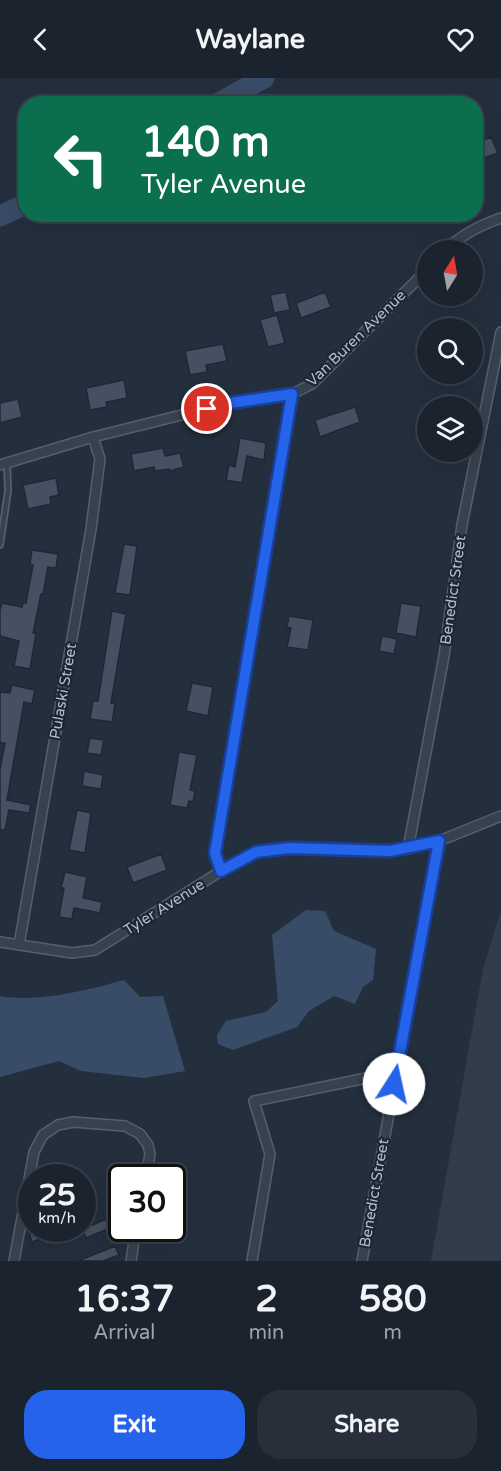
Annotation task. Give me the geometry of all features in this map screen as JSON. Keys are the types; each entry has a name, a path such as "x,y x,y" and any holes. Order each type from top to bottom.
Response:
{"street":[{"path":"459,240 483,224 501,218"},
{"name":"Van Buren Avenue","path":"3,464 93,437 230,403 292,394 312,384 417,280"},
{"name":"Benedict Street","path":"408,849 444,656 462,525 501,332"},
{"path":"221,871 215,853 292,394"},
{"name":"Pulaski Street","path":"19,945 91,529 100,459 93,437"},
{"name":"Tyler Avenue","path":"0,942 72,953 95,950 221,871 256,852 290,848 390,851 408,849 439,841 501,816"},
{"name":"Benedict Street","path":"362,1261 439,841"},
{"path":"252,1261 270,1154 254,1101 396,1072"},
{"path":"14,1261 34,1152 43,1135 58,1125 73,1122 125,1126 140,1134 148,1145 150,1154 148,1164"},
{"path":"130,1261 133,1242"}],"lane":[{"path":"0,545 8,491 3,464"}],"shaded area":[{"path":"501,910 501,1261 431,1261 483,969"}],"water":[{"path":"306,910 325,911 334,931 376,949 373,980 363,987 355,1004 334,996 309,1011 297,1027 233,1050 218,1044 217,1035 226,1021 266,1012 278,1001 272,935"},
{"path":"124,980 140,997 163,996 185,1071 144,1078 81,1071 59,1061 0,1077 0,996 46,997"}],"building":[{"path":"491,137 498,153 483,158 483,140"},
{"path":"286,292 290,310 274,313 270,295"},
{"path":"325,292 331,307 301,318 296,303"},
{"path":"277,315 285,343 268,347 260,320"},
{"path":"223,344 227,361 206,365 207,372 190,375 185,351"},
{"path":"124,380 127,398 106,402 107,407 90,410 86,388"},
{"path":"18,399 22,417 0,423 0,403"},
{"path":"355,407 360,422 320,437 315,420"},
{"path":"240,438 266,443 264,460 247,456 242,483 226,480 229,465 235,467"},
{"path":"163,448 165,456 180,453 184,467 169,471 169,469 155,471 154,467 134,471 131,454"},
{"path":"56,478 59,495 50,497 51,504 28,509 23,485"},
{"path":"124,544 137,546 130,595 115,593"},
{"path":"32,550 58,554 56,568 48,567 43,594 41,594 33,633 36,633 30,669 14,666 19,641 0,636 0,610 2,603 22,607 23,603 26,603 33,565 30,564"},
{"path":"401,603 421,606 416,637 396,633"},
{"path":"112,611 126,614 111,703 115,704 112,722 90,719 93,701 98,701"},
{"path":"289,616 313,620 308,650 287,647 291,628 287,627"},
{"path":"382,636 397,639 394,654 379,651"},
{"path":"192,683 213,687 208,716 186,711"},
{"path":"12,685 35,690 32,704 24,702 7,800 31,805 29,813 9,810 5,830 0,830 0,769 5,743 0,743 0,692 10,693"},
{"path":"90,738 104,740 101,755 87,753"},
{"path":"179,752 197,755 190,790 195,791 193,802 189,801 187,808 170,805"},
{"path":"84,771 103,775 101,789 82,786"},
{"path":"77,810 91,813 85,853 69,850"},
{"path":"161,854 167,870 133,883 127,867"},
{"path":"65,872 87,877 83,898 102,902 100,913 74,908 72,919 59,917 64,888 61,888"},
{"path":"108,1219 108,1229 96,1234 96,1223"},
{"path":"115,1246 119,1255 103,1261 78,1261"}],"waterway":[{"path":"231,96 264,78"},
{"path":"0,216 18,208"}],"route":[{"path":"207,409 230,403 292,394 215,853 221,871 256,852 290,848 390,851 439,841 394,1084"}]}
